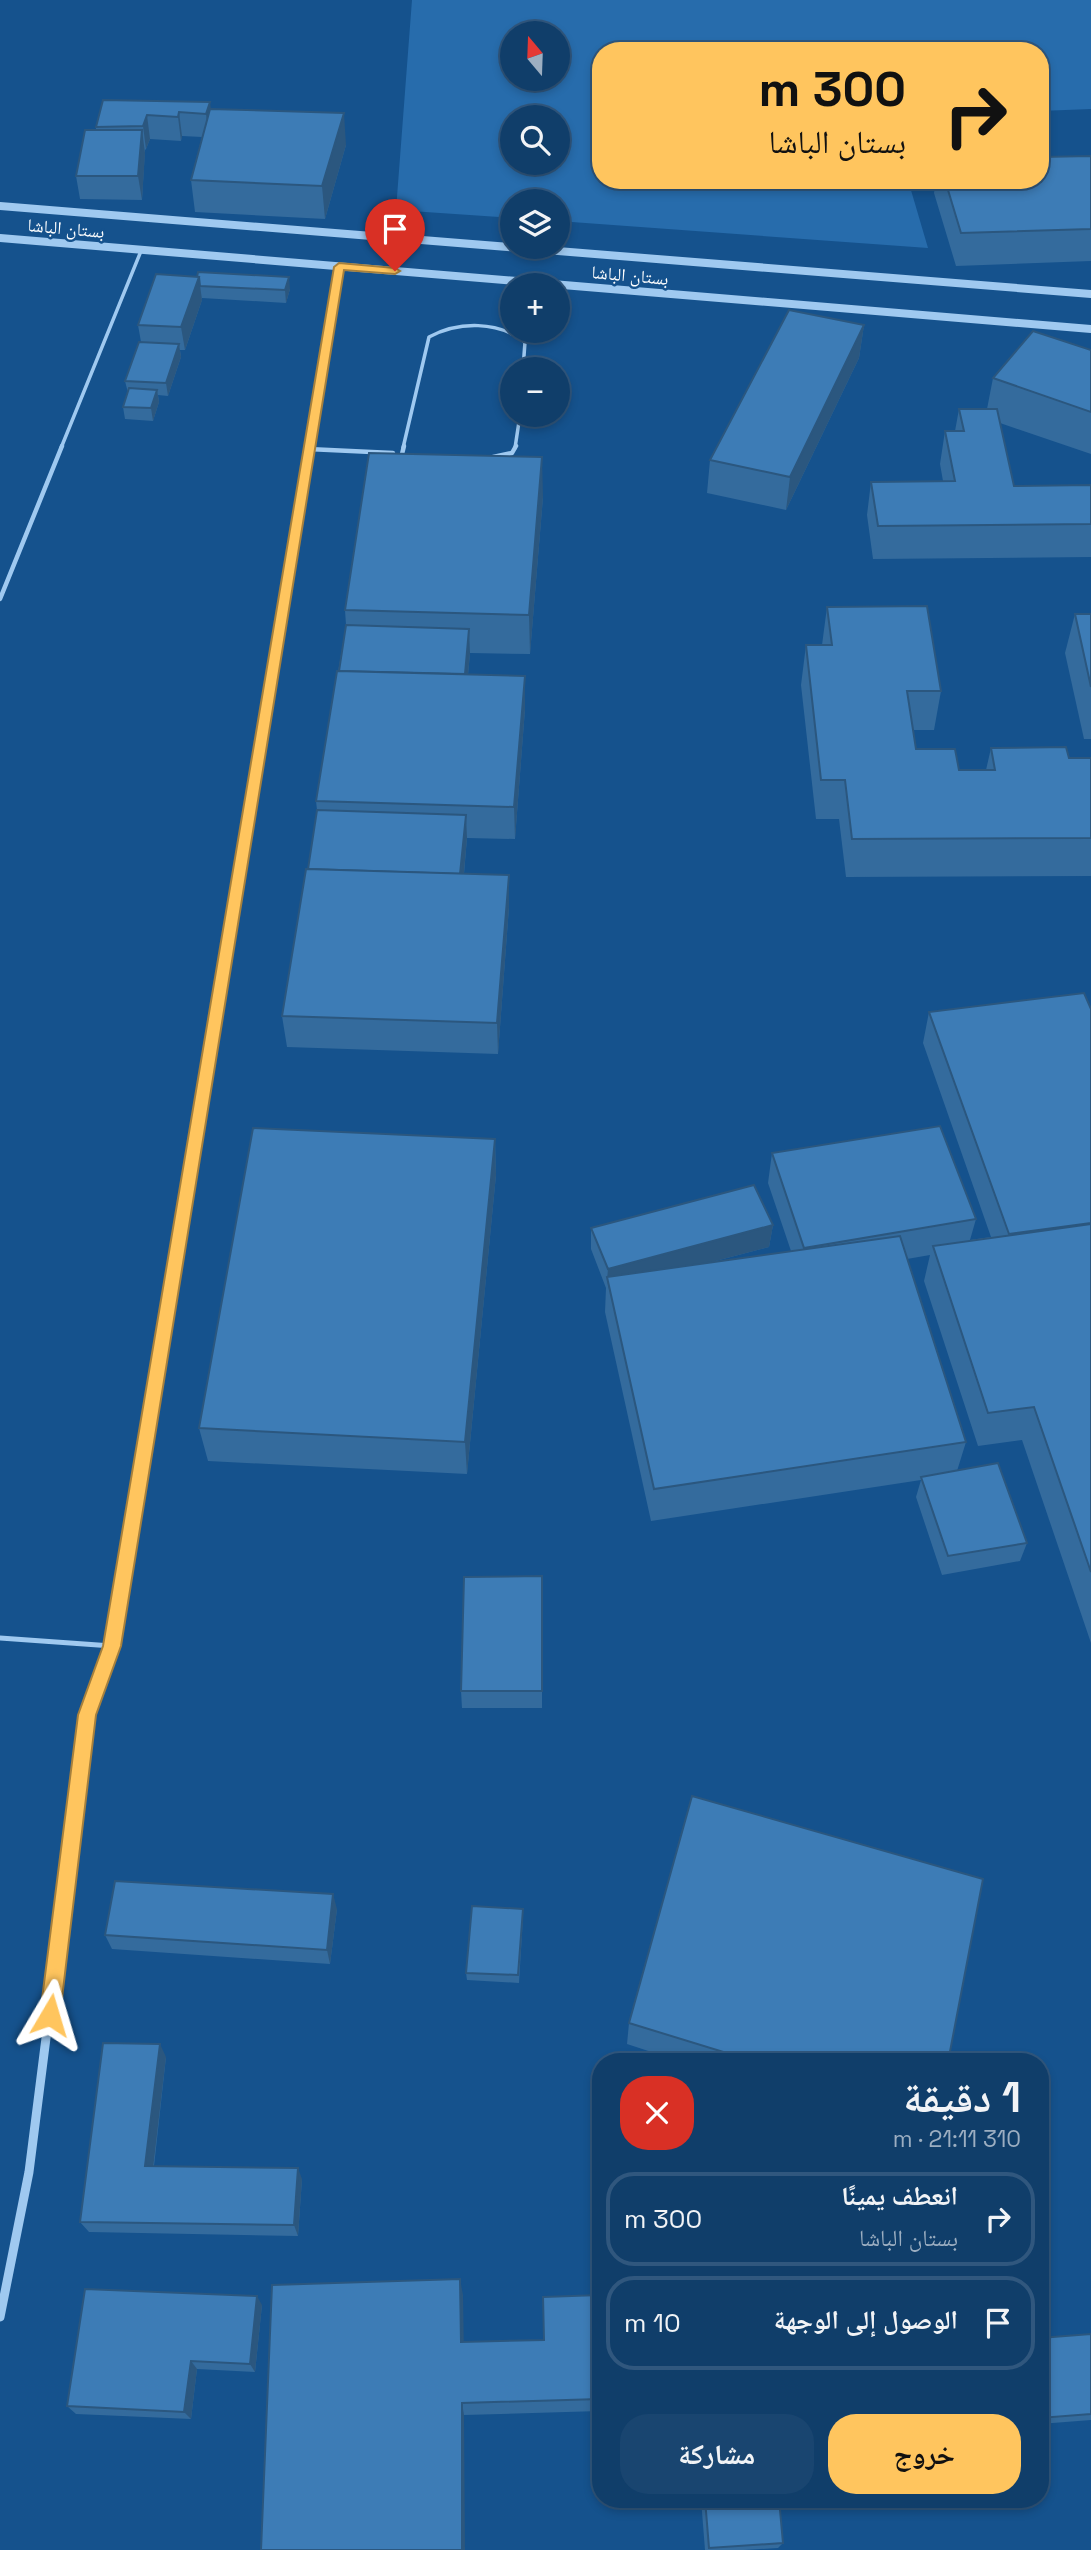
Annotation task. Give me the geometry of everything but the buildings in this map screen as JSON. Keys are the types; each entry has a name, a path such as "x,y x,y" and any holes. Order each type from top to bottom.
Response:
{"street":[{"name":"بستان الباشا","path":"0,206 1091,294"},
{"name":"بستان الباشا","path":"0,238 1091,328"},
{"path":"0,2317 29,2172 87,1715 112,1646"}],"lane":[{"path":"0,599 141,251"},
{"path":"0,1638 112,1646 339,267"},
{"path":"402,454 429,337 440,330 454,327 502,329 517,334 525,342 524,357"},
{"path":"488,458 512,453 518,441 519,427"},
{"path":"308,449 415,454"}],"shaded area":[{"path":"412,0 1091,0 1091,109 1049,111 1049,42 592,42 592,189 911,189 928,248 570,222 570,189 500,189 500,217 396,210"}],"route":[{"path":"50,2015 87,1715 112,1646 339,267 395,271"}]}
